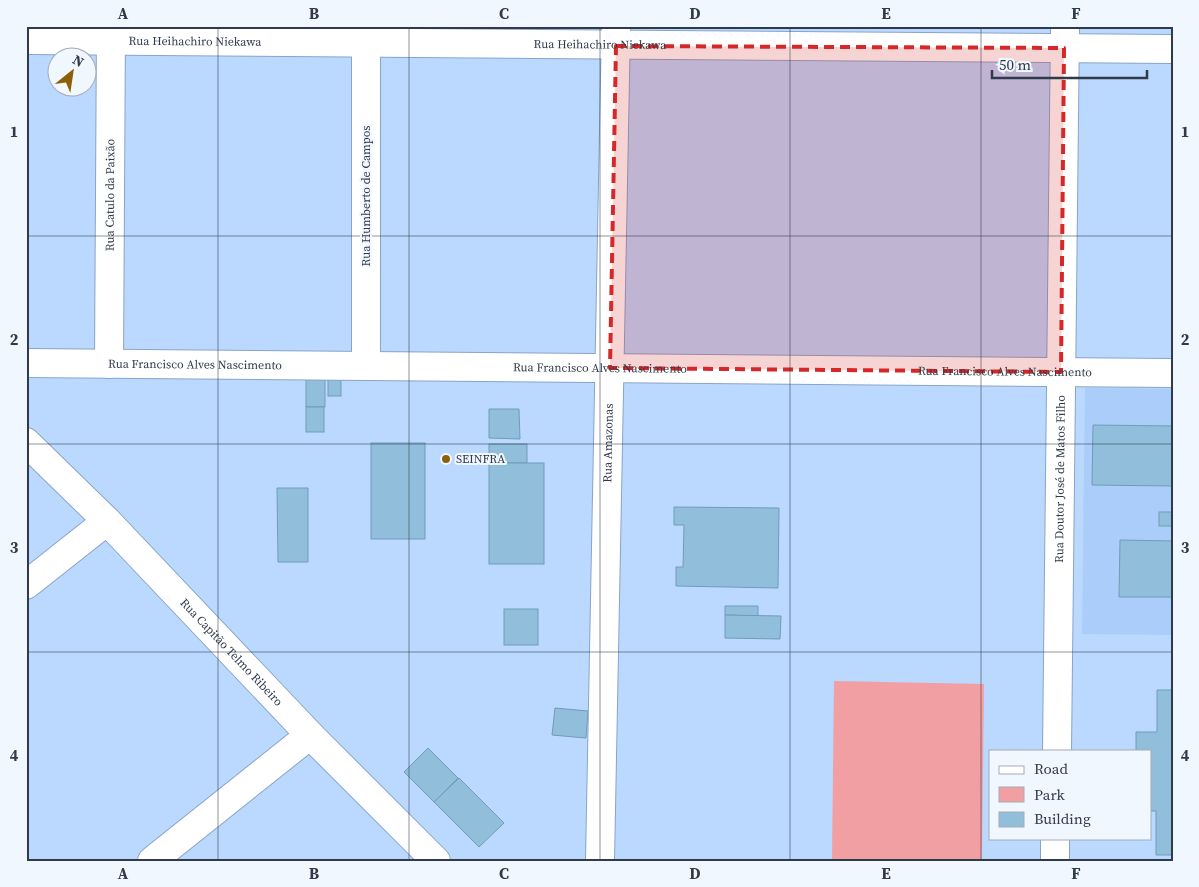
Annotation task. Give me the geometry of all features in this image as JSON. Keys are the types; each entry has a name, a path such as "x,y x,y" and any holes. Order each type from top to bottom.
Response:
{"street":[{"name":"Rua Heihachiro Niekawa","path":"26,40 111,34 1064,37 1173,49"},
{"name":"Rua Catulo da Paixão","path":"109,364 111,34"},
{"name":"Rua Humberto de Campos","path":"366,35 366,366"},
{"name":"Rua Amazonas","path":"600,861 616,36"},
{"name":"Rua Doutor José de Matos Filho","path":"1056,750 1064,37"},
{"name":"Rua Francisco Alves Nascimento","path":"26,363 1173,373"},
{"name":"Rua Capitão Telmo Ribeiro","path":"26,442 107,521 310,735 436,861"},
{"path":"26,585 107,521"},
{"path":"152,861 310,735"},
{"path":"1055,840 1055,861"}],"highlighted area":[{"path":"616,46 1064,48 1061,372 610,368"}],"shaded area":[{"path":"1085,388 1173,389 1173,635 1082,634"}],"green space":[{"path":"834,681 984,684 982,861 832,861"}],"building":[{"path":"325,376 325,407 306,407 306,377"},
{"path":"328,379 341,379 341,396 328,396"},
{"path":"306,407 324,407 324,432 306,432"},
{"path":"489,409 519,409 520,439 489,438"},
{"path":"1093,425 1173,426 1173,486 1092,485"},
{"path":"371,443 425,443 425,539 371,539"},
{"path":"489,444 527,444 527,463 489,463"},
{"path":"489,463 544,463 544,564 489,564"},
{"path":"277,488 308,488 308,562 278,562"},
{"path":"674,507 779,508 778,588 676,586 676,567 683,567 684,525 674,525"},
{"path":"1159,512 1173,512 1173,526 1159,526"},
{"path":"1120,540 1173,541 1173,597 1119,597"},
{"path":"725,606 758,606 758,616 725,615"},
{"path":"504,609 538,609 538,645 504,645"},
{"path":"725,615 781,616 780,639 725,638"},
{"path":"1157,690 1173,690 1173,855 1156,855 1156,811 1152,811 1152,750 1136,750 1136,732 1157,732"},
{"path":"555,708 588,711 586,738 552,735"},
{"path":"428,748 458,778 434,802 404,772"},
{"path":"459,778 504,823 479,847 434,802"}],"place":[{"name":"SEINFRA","path":"446,459"}]}
